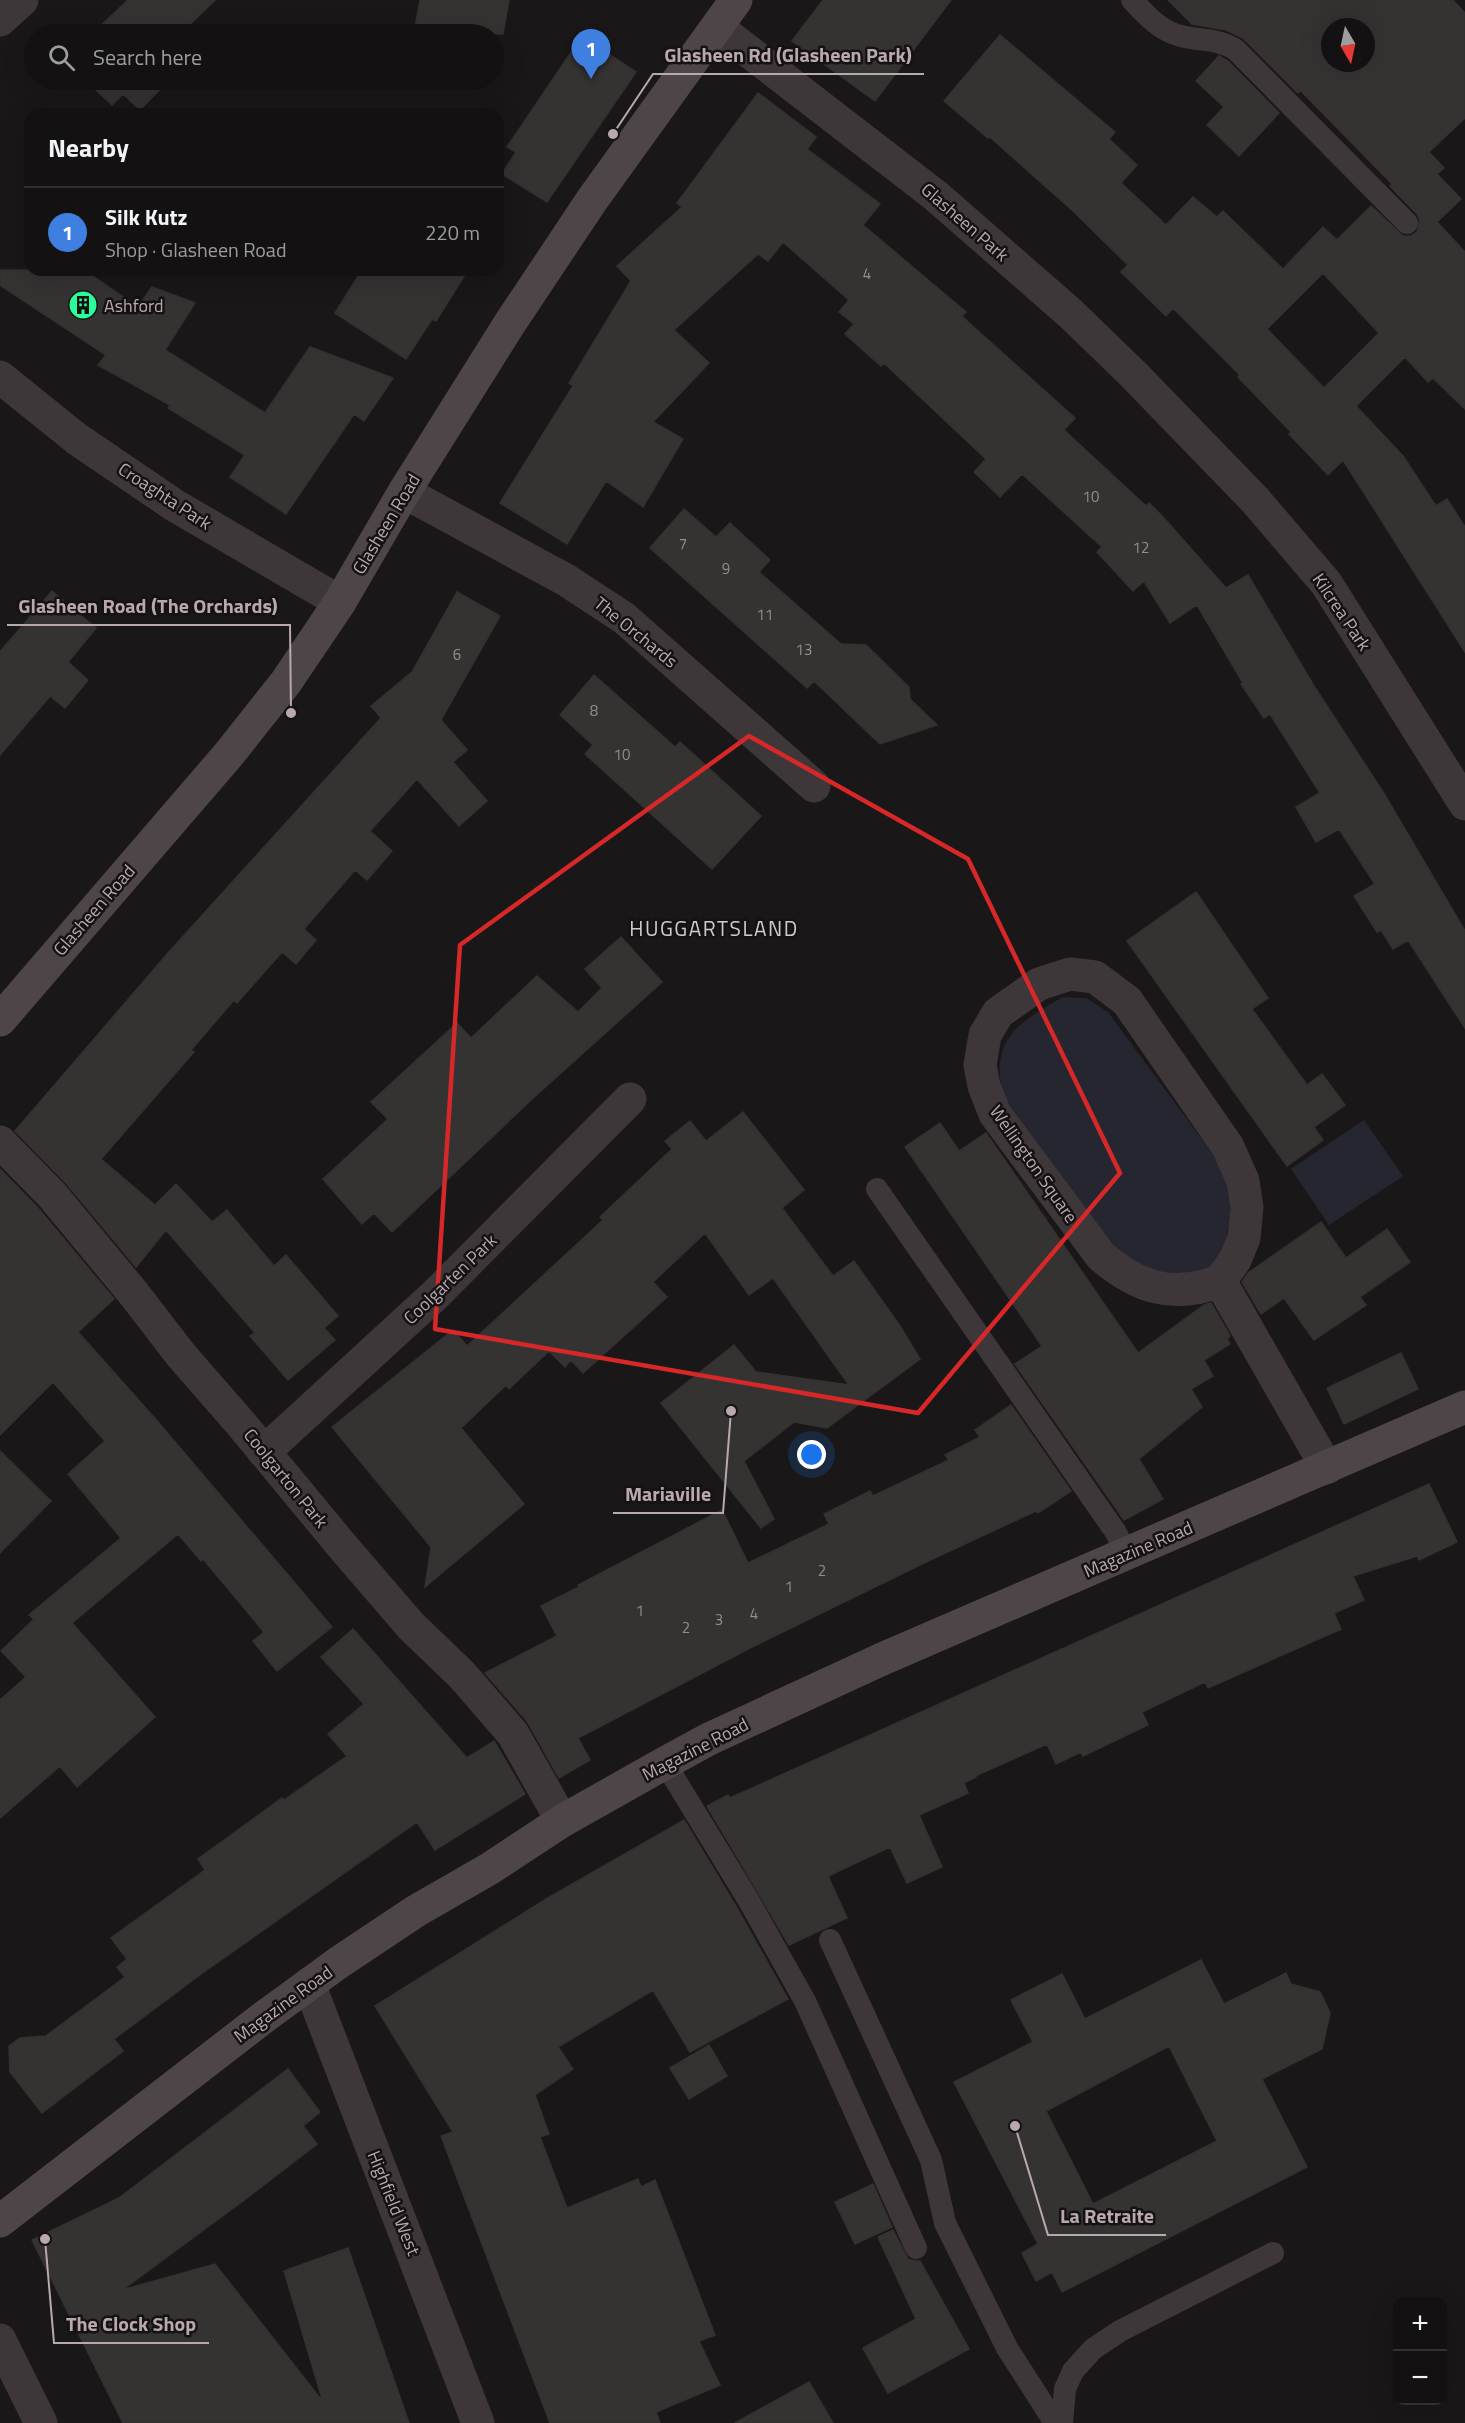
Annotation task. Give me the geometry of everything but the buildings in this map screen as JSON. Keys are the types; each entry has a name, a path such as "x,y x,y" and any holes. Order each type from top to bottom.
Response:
{"main road":[{"name":"Glasheen Road","path":"0,1020 229,754 286,682 340,602 404,492 510,323 592,200 736,0"},
{"name":"Magazine Road","path":"0,2221 130,2119 309,1984 416,1911 489,1869 562,1821 665,1763 709,1739 880,1660 1465,1407"}],"street":[{"path":"0,20 22,0"},
{"name":"Glasheen Park","path":"717,27 936,196 1071,314 1195,439"},
{"name":"Croaghta Park","path":"0,377 77,439 174,505 340,602"},
{"name":"Kilcrea Park","path":"1195,439 1255,500 1326,584 1465,804"},
{"name":"The Orchards","path":"404,492 566,580 624,618 814,786"},
{"name":"Wellington Square","path":"1070,974 1095,977 1127,1001 1228,1147 1243,1181 1247,1207 1244,1238 1234,1260 1220,1281 1202,1288 1182,1290 1161,1288 1135,1281 1101,1256 995,1114 984,1086 980,1065 985,1035 998,1013 1039,984 1070,974"},
{"name":"Coolgarten Park","path":"264,1452 435,1295 630,1099"},
{"name":"Coolgarton Park","path":"0,1142 52,1195 181,1355 411,1626 462,1674 513,1734 562,1821"},
{"path":"1220,1281 1327,1468"},
{"name":"Highfield West","path":"309,1984 478,2423"},
{"path":"0,2340 41,2423"}],"lane":[{"path":"1132,0 1152,22 1168,32 1217,41 1236,50 1407,223"},
{"path":"877,1189 1115,1531 1127,1554"},
{"path":"665,1763 749,1901 805,2001 916,2248"},
{"path":"830,1941 931,2160 945,2223 1007,2348 1056,2423"},
{"path":"1062,2423 1065,2389 1073,2371 1093,2349 1120,2331 1273,2253"}],"highlighted area":[{"path":"749,736 968,859 1120,1173 918,1413 435,1329 460,945"}],"shaded area":[{"path":"1063,997 1086,998 1108,1012 1223,1168 1232,1201 1226,1242 1217,1263 1202,1273 1168,1278 1126,1259 1094,1224 1004,1102 1000,1081 1003,1049 1019,1026"},
{"path":"1364,1120 1403,1176 1329,1225 1291,1169"}],"place":[{"name":"Silk Kutz","path":"591,79"},
{"name":"Glasheen Rd (Glasheen Park)","path":"613,134"},
{"name":"Ashford","path":"83,305"},
{"name":"Glasheen Road (The Orchards)","path":"291,713"},
{"name":"Mariaville","path":"731,1411"},
{"name":"La Retraite","path":"1015,2126"},
{"name":"The Clock Shop","path":"45,2239"}],"district":[{"name":"HUGGARTSLAND","path":"714,928"}]}
